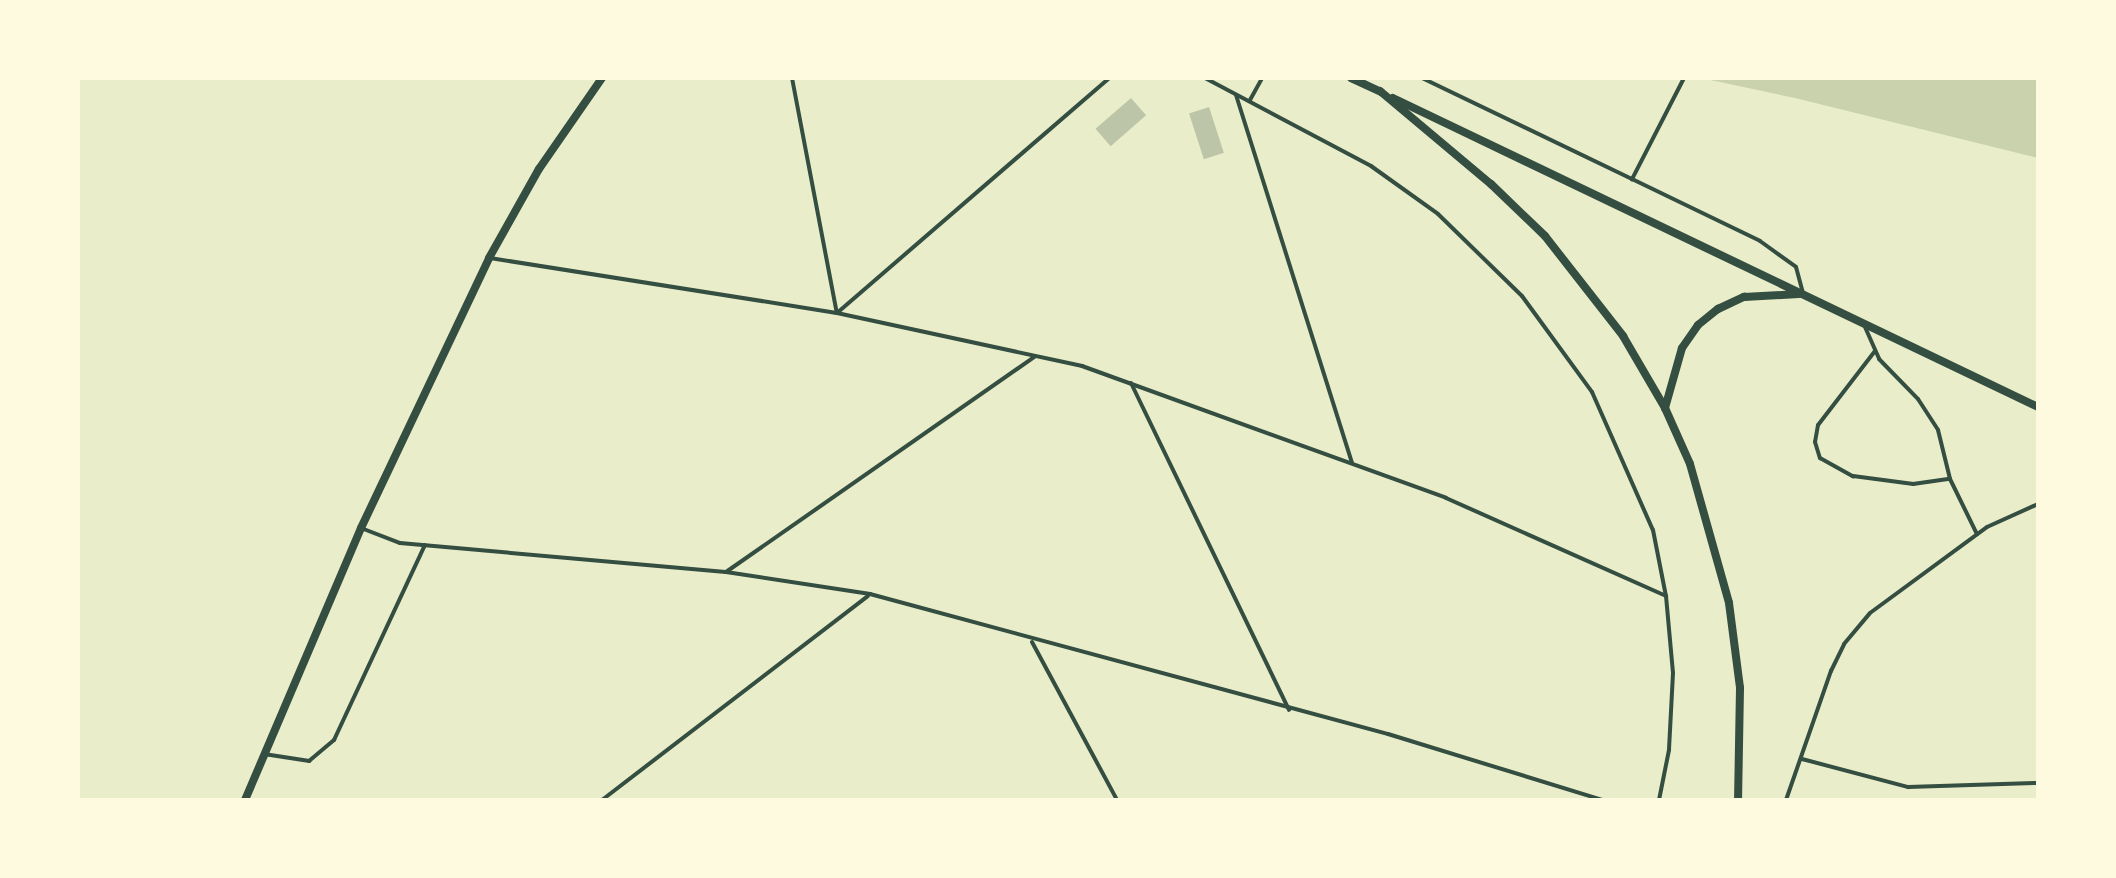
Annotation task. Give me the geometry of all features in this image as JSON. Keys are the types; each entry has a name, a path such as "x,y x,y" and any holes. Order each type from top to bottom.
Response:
{"street":[{"path":"245,800 361,528 489,258 540,169 602,78"},
{"path":"1352,78 2038,407"},
{"path":"1380,91 1546,236 1623,336 1665,408 1690,464 1729,604 1740,688 1738,800"},
{"path":"1665,408 1682,348 1698,325 1718,309 1744,298 1803,294"}],"lane":[{"path":"792,78 837,313"},
{"path":"837,313 1109,78"},
{"path":"1205,78 1400,185 1482,254 1522,296 1592,392 1653,530 1666,596 1673,673 1669,750 1660,800"},
{"path":"1250,101 1262,78"},
{"path":"1422,78 1760,241 1796,268 1803,294"},
{"path":"1632,180 1684,78"},
{"path":"1235,93 1352,462"},
{"path":"489,258 837,313 1036,355 1131,382 1352,462 1666,596"},
{"path":"1863,323 1889,372 1918,398 1938,430 1950,478 1977,534"},
{"path":"1875,351 1818,425 1814,442 1820,458 1852,476 1933,485 1950,478"},
{"path":"726,572 1036,355"},
{"path":"1131,382 1289,710"},
{"path":"1786,800 1844,644 1870,613 1904,584 1977,534 2038,504"},
{"path":"361,528 388,540 425,545 726,572 870,594 1388,734 1602,800"},
{"path":"264,754 297,762 324,753 425,545"},
{"path":"602,800 870,594"},
{"path":"1030,639 1118,800"},
{"path":"1802,759 1908,788 2038,783"}],"green space":[{"path":"1701,78 2038,78 2038,158 1795,98"}],"building":[{"path":"1131,98 1146,115 1111,146 1096,129"},
{"path":"1209,107 1224,153 1204,159 1189,113"}]}
